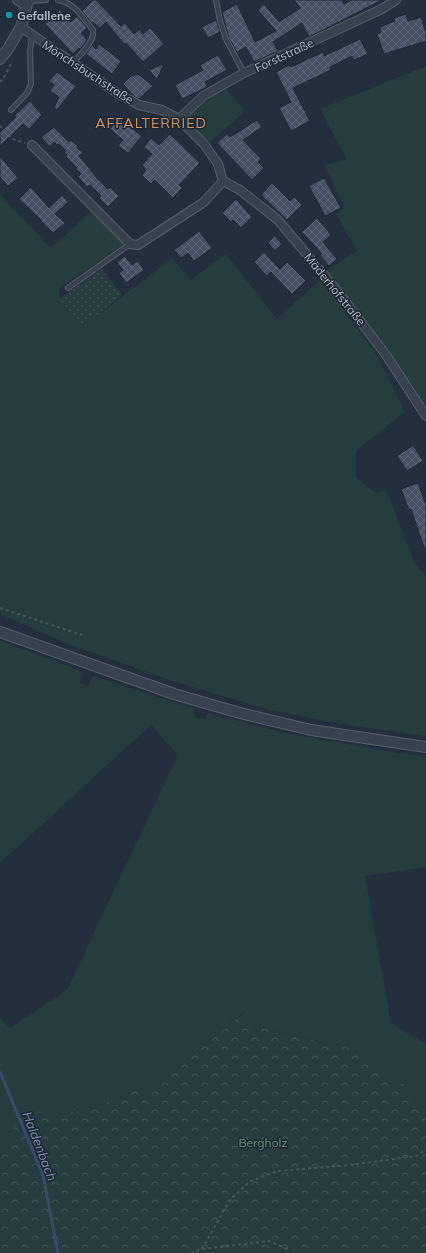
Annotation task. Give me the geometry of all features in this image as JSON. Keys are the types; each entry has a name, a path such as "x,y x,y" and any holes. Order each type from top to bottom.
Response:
{"street":[{"path":"0,59 8,49 21,27 27,2 17,0"},
{"name":"Forststraße","path":"179,119 203,96 244,73 382,9 396,0"},
{"name":"Mönchsbuchstraße","path":"21,27 117,94 138,106 162,110 179,119 204,144 218,164 223,181"},
{"path":"32,145 130,244 138,245 204,202 223,181"},
{"name":"Mäderhofstraße","path":"223,181 240,190 278,220 335,288 386,355 426,416"},
{"path":"0,632 174,694 240,713 311,730 426,747"}],"lane":[{"path":"27,2 46,0"},
{"path":"58,0 66,1 72,5 93,30 94,34 91,41 73,63"},
{"path":"216,0 224,33 244,73"},
{"path":"11,110 27,93 31,84 30,52 32,35"},
{"path":"68,288 130,244"}],"path":[{"path":"0,82 14,59"},
{"path":"0,126 13,139 32,145"},
{"path":"0,608 82,635"},
{"path":"202,1249 230,1200 249,1182 277,1170 349,1165 416,1156 426,1149"},
{"path":"191,1253 202,1249 269,1241 287,1249 288,1253"}],"green space":[{"path":"426,66 426,402 423,404 387,349 325,271 357,251 336,214 344,207 324,165 347,160 320,109"},
{"path":"224,87 245,111 210,142 185,117"},
{"path":"0,195 51,248 93,210 125,244 59,288 59,299 84,326 172,258 191,280 226,254 277,319 321,279 378,357 405,412 356,451 356,478 376,493 386,489 415,564 426,575 426,736 335,723 270,710 169,680 66,643 0,614"},
{"path":"102,269 122,295 84,326 59,299"},
{"path":"0,641 84,672 80,683 88,686 93,676 194,709 195,718 206,719 208,713 285,733 390,752 426,756 426,867 365,876 391,1023 426,1044 426,1111 403,1084 352,1049 253,1026 245,1011 164,1079 93,1108 41,1118 13,1144 0,1153 0,1018 10,1028 67,990 178,755 151,725 0,863"},
{"name":"Bergholz","path":"246,1011 253,1026 352,1049 403,1084 426,1111 426,1253 0,1253 0,1153 13,1144 13,1102 41,1118 93,1108 164,1079"}],"building":[{"path":"93,0 96,0 121,26 125,23 134,34 140,29 143,34 150,28 164,44 143,62 126,43 124,44 106,22 100,28 93,22 92,23 82,11"},
{"path":"294,0 342,0 344,4 352,0 382,0 309,37 302,23 273,42 278,51 254,62 246,47 237,52 229,38 222,12 237,4 255,42 276,31 258,10 264,4 279,22 300,8"},
{"path":"60,10 71,22 77,16 87,28 81,33 87,40 80,49 79,48 73,54 45,24"},
{"path":"406,14 408,21 421,17 426,33 426,41 384,54 377,34 381,32 380,27 395,21 394,18"},
{"path":"216,20 220,32 208,38 202,27"},
{"path":"360,39 368,54 354,60 352,56 330,67 331,70 293,88 310,121 291,131 279,108 291,102 276,72 289,65 291,67 323,52 324,56"},
{"path":"99,44 121,61 112,74 86,54 92,45 96,49"},
{"path":"218,55 227,70 205,82 207,87 182,99 175,85 203,70 200,65"},
{"path":"164,64 157,79 149,70"},
{"path":"57,72 76,86 57,110 54,108 59,97 50,91 54,85 49,81"},
{"path":"138,74 153,86 139,99 135,97 123,84 131,76"},
{"path":"30,101 42,115 29,129 23,124 0,146 0,132"},
{"path":"119,118 142,136 128,153 118,146 123,140 110,129"},
{"path":"257,120 262,127 243,140 261,159 258,162 264,168 252,180 217,143 227,134 230,137"},
{"path":"54,127 69,142 71,140 78,146 77,148 83,153 79,156 97,178 108,189 110,187 119,196 108,207 99,198 101,196 90,185 87,187 78,177 81,174 66,157 67,155 64,153 66,151 59,144 57,145 54,142 50,147 41,137"},
{"path":"170,134 200,163 179,185 182,188 173,198 155,180 151,184 142,175 146,170 142,165 152,154 144,147 151,138 159,145"},
{"path":"0,156 18,178 8,186 0,177"},
{"path":"324,178 341,208 325,216 309,186"},
{"path":"272,183 290,201 294,197 302,205 287,220 261,195"},
{"path":"31,187 49,208 62,195 68,202 55,214 65,223 53,233 19,199"},
{"path":"236,199 252,217 241,228 233,220 231,222 222,213"},
{"path":"317,218 331,235 323,242 337,259 329,266 320,255 322,254 302,232"},
{"path":"199,231 212,248 194,261 188,253 181,258 174,250"},
{"path":"275,236 282,244 275,251 268,243"},
{"path":"264,252 280,269 287,262 306,281 292,294 271,272 267,276 254,262"},
{"path":"125,256 132,265 138,261 144,270 126,283 119,273 123,270 117,262"},
{"path":"413,445 423,461 407,471 397,456"},
{"path":"418,483 426,505 426,550 411,509 409,510 401,489"}],"waterway":[{"name":"Haldenbach","path":"0,1072 43,1175 58,1253"}],"place":[{"name":"Gefallene","path":"9,15"}],"district":[{"name":"AFFALTERRIED","path":"151,123"}]}
